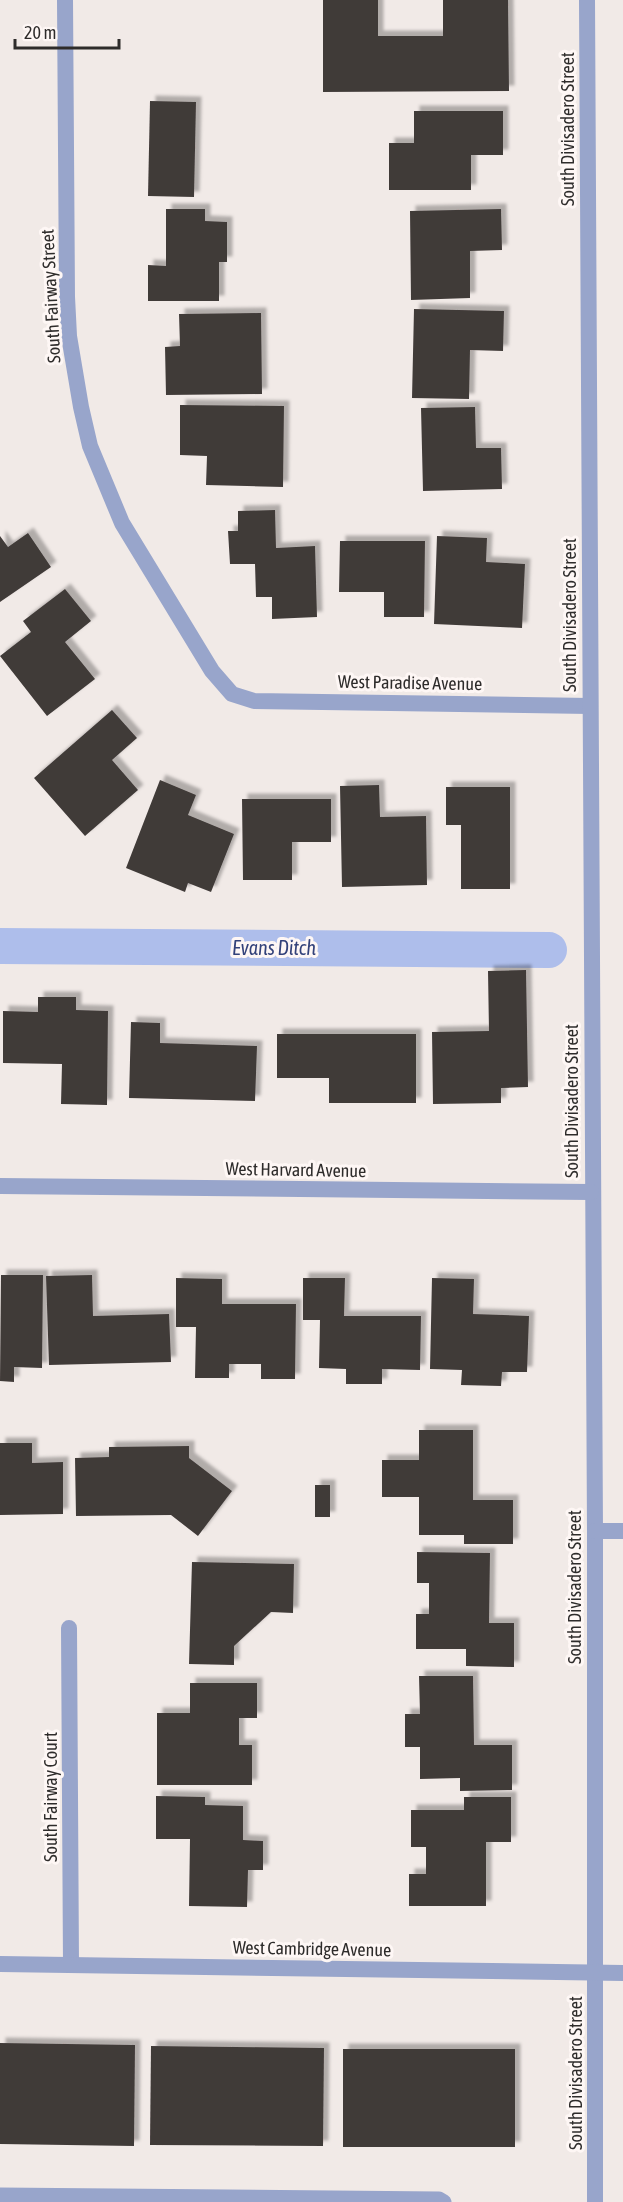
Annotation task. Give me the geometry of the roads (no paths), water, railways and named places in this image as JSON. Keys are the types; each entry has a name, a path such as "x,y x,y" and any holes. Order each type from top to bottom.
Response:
{"street":[{"name":"South Fairway Street","path":"65,0 69,336 90,446 122,523 212,671 231,694"},
{"name":"South Divisadero Street","path":"587,0 591,1192 595,1531 595,2202"},
{"name":"West Paradise Avenue","path":"231,694 254,701 590,706"},
{"name":"West Harvard Avenue","path":"0,1186 591,1192"},
{"path":"595,1531 623,1531"},
{"name":"South Fairway Court","path":"69,1628 71,1965"},
{"name":"West Cambridge Avenue","path":"0,1964 623,1973"}],"lane":[{"path":"0,2195 439,2199 444,2202"}],"waterway":[{"name":"Evans Ditch","path":"0,946 549,950"}]}
